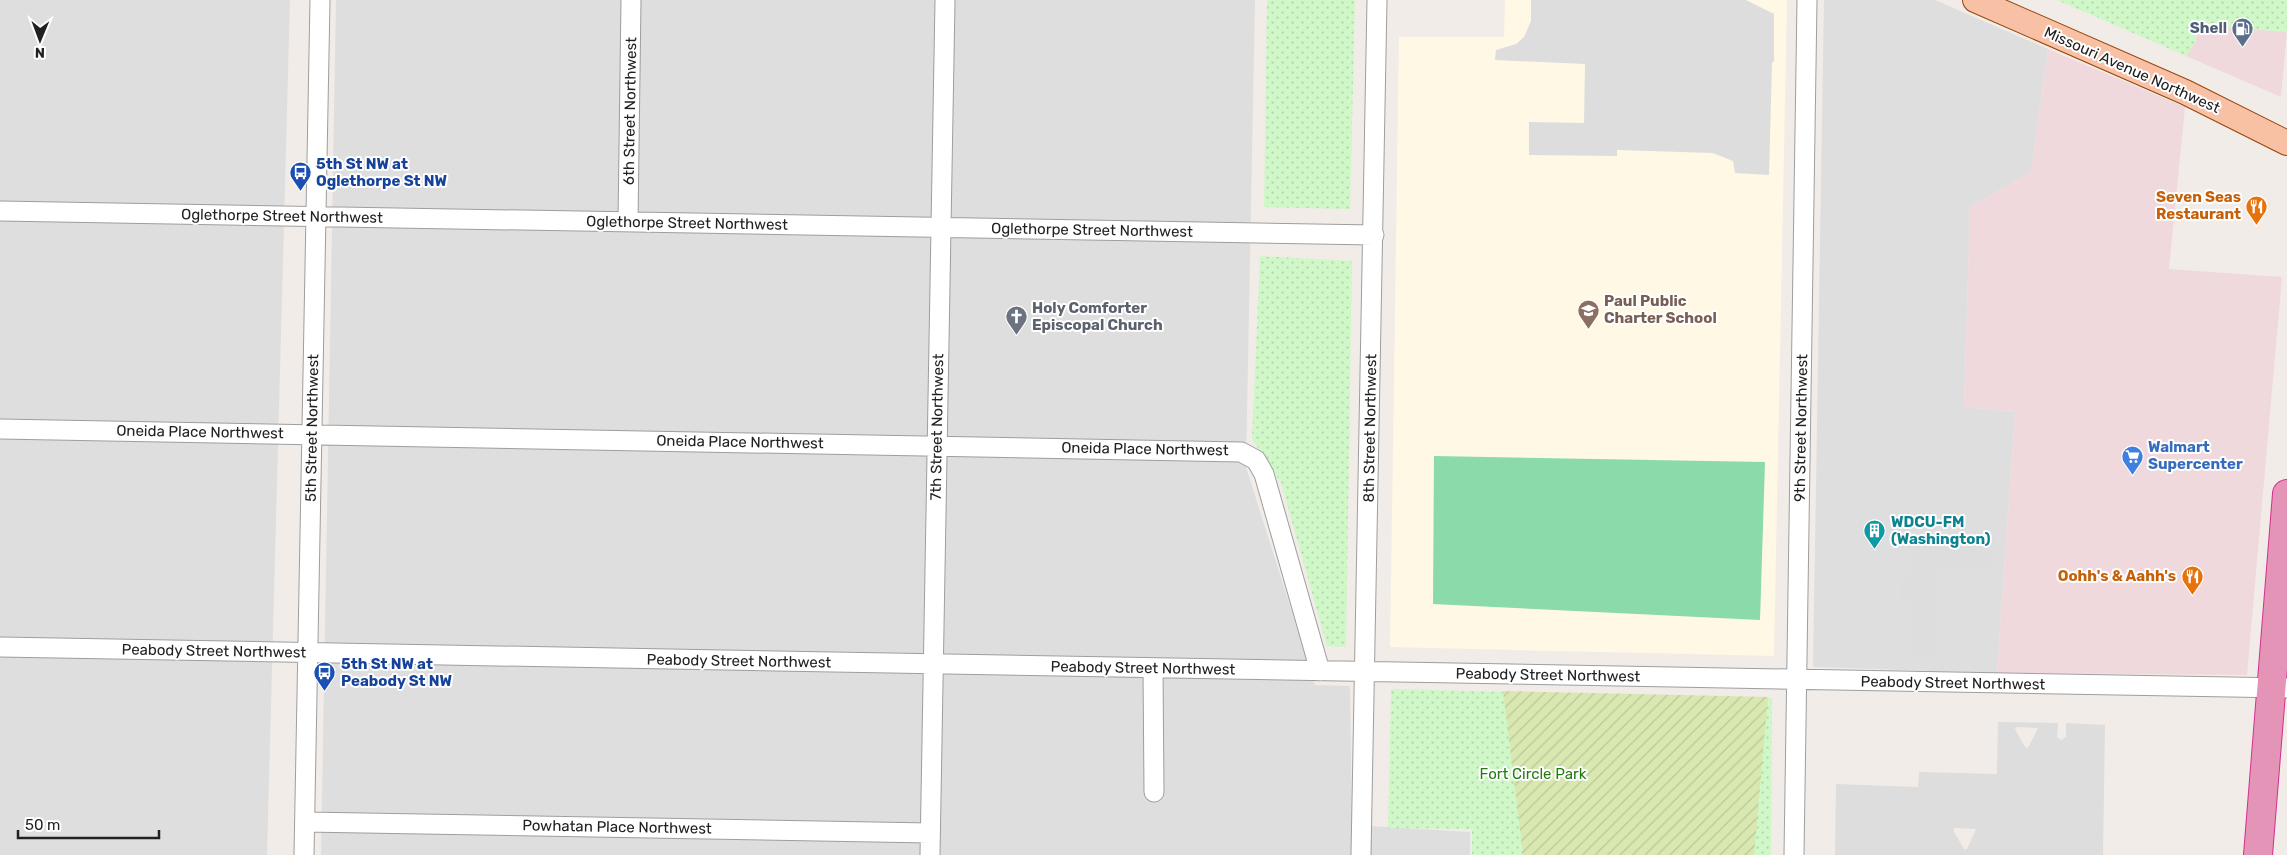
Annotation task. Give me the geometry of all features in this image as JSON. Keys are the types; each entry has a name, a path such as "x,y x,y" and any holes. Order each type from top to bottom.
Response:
{"highway":[{"path":"2258,855 2279,688 2287,494"}],"main road":[{"name":"Missouri Avenue Northwest","path":"1975,0 2185,92 2287,143"}],"street":[{"name":"5th Street Northwest","path":"304,855 320,0"},
{"name":"6th Street Northwest","path":"628,222 631,0"},
{"name":"7th Street Northwest","path":"930,855 945,0"},
{"name":"8th Street Northwest","path":"1361,855 1366,672 1377,0"},
{"name":"9th Street Northwest","path":"1794,855 1808,0"},
{"name":"Oglethorpe Street Northwest","path":"0,211 1374,235"},
{"name":"Oneida Place Northwest","path":"0,429 1233,451 1249,455 1261,466 1320,671"},
{"name":"Peabody Street Northwest","path":"0,648 2279,688"},
{"path":"1153,668 1154,792"},
{"name":"Powhatan Place Northwest","path":"305,822 930,834"}],"shaded area":[{"path":"0,0 290,0 267,855 0,855"},
{"path":"336,0 1255,0 1246,467 1315,685 1350,686 1352,825 1470,832 1470,855 321,855"},
{"name":"Paul Public Charter School","path":"1505,0 1787,0 1774,656 1390,647 1399,37 1504,37"},
{"path":"1531,0 1746,0 1774,14 1769,175 1735,173 1733,161 1713,153 1617,150 1617,156 1529,155 1529,122 1584,123 1585,64 1495,60 1496,50 1516,44 1524,37 1531,21"},
{"path":"1824,0 1935,0 2048,49 2031,172 1970,207 1964,407 2015,412 1997,673 1813,667"},
{"path":"2198,25 2287,32 2281,97 2186,56 2196,41"},
{"path":"2048,49 2185,107 2169,269 2282,277 2247,675 1997,673 2015,412 1964,407 1970,207 2031,172"},
{"path":"1914,534 1995,535 1992,569 1941,568 1936,571 1934,658 1912,657 1913,605 1909,601 1900,601 1900,579 1909,579 1913,576"},
{"path":"1998,722 2058,723 2057,737 2061,740 2066,737 2066,723 2105,725 2103,855 1835,855 1836,784 1918,787 1919,772 1997,774","holes":["2016,727 2038,728 2028,748 2025,747 2015,729","1955,828 1976,829 1967,849 1964,849 1953,830"]}],"green space":[{"path":"1267,0 1355,0 1350,209 1264,207"},
{"path":"2057,0 2287,0 2287,32 2197,25 2196,41 2186,56"},
{"path":"1260,256 1352,261 1346,647 1327,646 1281,483 1252,439"},
{"path":"1434,456 1765,462 1760,620 1433,604"},
{"name":"Fort Circle Park","path":"1391,689 1772,698 1771,855 1472,855 1472,829 1388,828"},
{"name":"Fort Circle Park","path":"1503,691 1768,697 1754,855 1523,855"}],"place":[{"name":"Shell","path":"2243,47"},
{"name":"5th St NW at Oglethorpe St NW","path":"300,192"},
{"name":"Seven Seas Restaurant","path":"2257,225"},
{"name":"Paul Public Charter School","path":"1588,329"},
{"name":"Holy Comforter Episcopal Church","path":"1016,336"},
{"name":"Walmart Supercenter","path":"2132,475"},
{"name":"WDCU-FM (Washington)","path":"1875,550"},
{"name":"Oohh's & Aahh's","path":"2192,595"},
{"name":"5th St NW at Peabody St NW","path":"325,692"}]}
